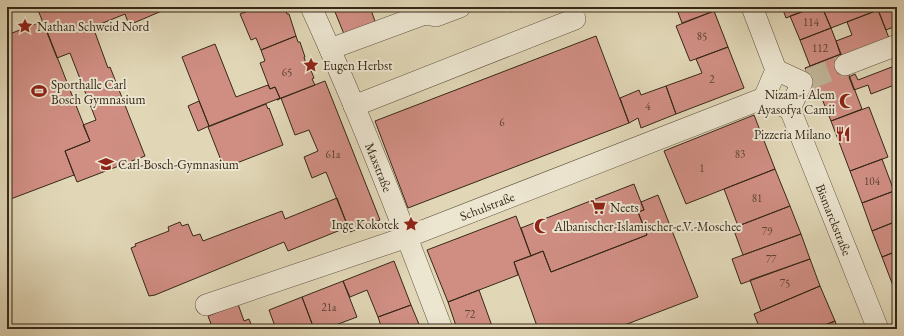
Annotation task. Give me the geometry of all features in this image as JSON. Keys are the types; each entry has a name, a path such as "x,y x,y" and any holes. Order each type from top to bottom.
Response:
{"street":[{"name":"Maxstraße","path":"311,7 354,106 407,237 442,329"},
{"path":"330,49 425,14 436,16 460,7"},
{"path":"752,7 776,70 764,98 790,109 806,80 776,70"},
{"path":"354,106 575,19"},
{"path":"845,65 895,39"},
{"name":"Schulstraße","path":"206,305 407,237 764,98"},
{"name":"Bismarckstraße","path":"790,109 878,329"}],"building":[{"path":"46,7 171,7 129,25 125,14 93,27 108,68 110,67 145,156 77,182 65,151 90,141 83,125 96,120 70,53 57,58 38,10"},
{"path":"247,7 286,7 287,14 289,14 296,36 261,50 256,38 251,40 240,14 248,11"},
{"path":"333,7 370,7 377,27 346,39"},
{"path":"509,7 524,7 511,12"},
{"path":"676,7 712,7 714,11 682,23"},
{"path":"782,7 815,7 786,18"},
{"path":"815,7 822,7 831,28 800,40 790,16"},
{"path":"822,7 877,7 878,10 831,28"},
{"path":"877,7 897,7 897,29 896,26 886,30"},
{"path":"878,10 889,38 841,56 836,41 852,35 847,22"},
{"path":"714,11 728,47 690,61 676,26"},
{"name":"Sporthalle Carl Bosch Gymnasium","path":"43,21 90,141 65,151 74,175 8,200 7,35"},
{"path":"831,28 841,54 810,66 800,40"},
{"path":"296,36 298,42 300,42 306,64 308,63 314,78 312,79 315,85 277,100 280,98 275,87 270,89 260,63 265,61 261,50"},
{"path":"596,36 629,123 408,208 375,121"},
{"path":"215,44 236,97 268,85 270,89 275,87 280,98 209,126 182,57"},
{"path":"728,47 744,88 676,114 666,86 702,73 696,59"},
{"path":"841,54 862,109 831,121 818,89 814,91 805,68"},
{"path":"897,65 897,84 871,94 868,85 854,90 849,77 855,74 858,80"},
{"path":"325,81 380,220 350,232 326,172 312,178 304,157 318,151 309,130 295,135 281,98"},
{"path":"666,86 676,114 641,128 638,118 629,123 620,98 639,90 641,95"},
{"path":"199,101 209,126 198,131 188,106"},
{"path":"266,104 268,109 269,108 283,145 224,168 208,127"},
{"path":"869,107 888,157 850,171 831,121"},
{"path":"754,115 775,169 686,204 664,151"},
{"path":"882,159 894,191 862,203 850,171"},
{"path":"775,169 790,206 738,226 724,189"},
{"path":"634,184 644,210 638,212 647,235 551,272 543,251 531,256 521,228"},
{"path":"894,191 897,199 897,221 872,231 862,203"},
{"path":"658,195 698,297 614,329 538,329 514,262 543,251 551,272 647,235 638,212 644,210 641,202"},
{"path":"337,198 348,227 288,251 284,242 155,295 149,296 131,248 136,246 135,244 169,231 168,227 180,222 182,226 188,224 193,236 200,234 203,241 282,211 285,219"},
{"path":"790,206 801,234 743,255 733,228"},
{"path":"516,216 531,256 514,262 518,275 448,302 427,250"},
{"path":"897,221 897,251 882,257 872,231"},
{"path":"801,234 810,259 741,284 732,259"},
{"path":"897,251 897,282 892,283 882,257"},
{"path":"810,259 820,286 761,311 750,280"},
{"path":"394,261 411,305 378,317 367,290 350,297 343,281"},
{"path":"343,281 357,317 325,329 314,329 302,297"},
{"path":"897,282 897,296 892,283"},
{"path":"820,286 835,321 815,329 760,329 754,314"},
{"path":"479,290 492,326 484,329 457,329 448,302"},
{"path":"302,297 314,329 276,329 269,310"},
{"path":"238,304 244,321 249,319 253,329 213,329 208,316"},
{"path":"411,305 421,329 382,329 378,317"},
{"path":"835,321 838,329 815,329"}],"tunnel":[{"path":"809,79 845,65"}],"place":[{"name":"Nathan Schweid Nord","path":"25,26"},
{"name":"Eugen Herbst","path":"311,65"},
{"name":"Sporthalle Carl Bosch Gymnasium","path":"39,91"},
{"name":"Nizam-i Alem Ayasofya Camii","path":"847,101"},
{"name":"Pizzeria Milano","path":"843,134"},
{"name":"Carl-Bosch-Gymnasium","path":"106,164"},
{"name":"Neets","path":"598,207"},
{"name":"Inge Kokotek","path":"411,224"},
{"name":"Albanischer-Islamischer-e.V.-Moschee","path":"542,226"}]}
